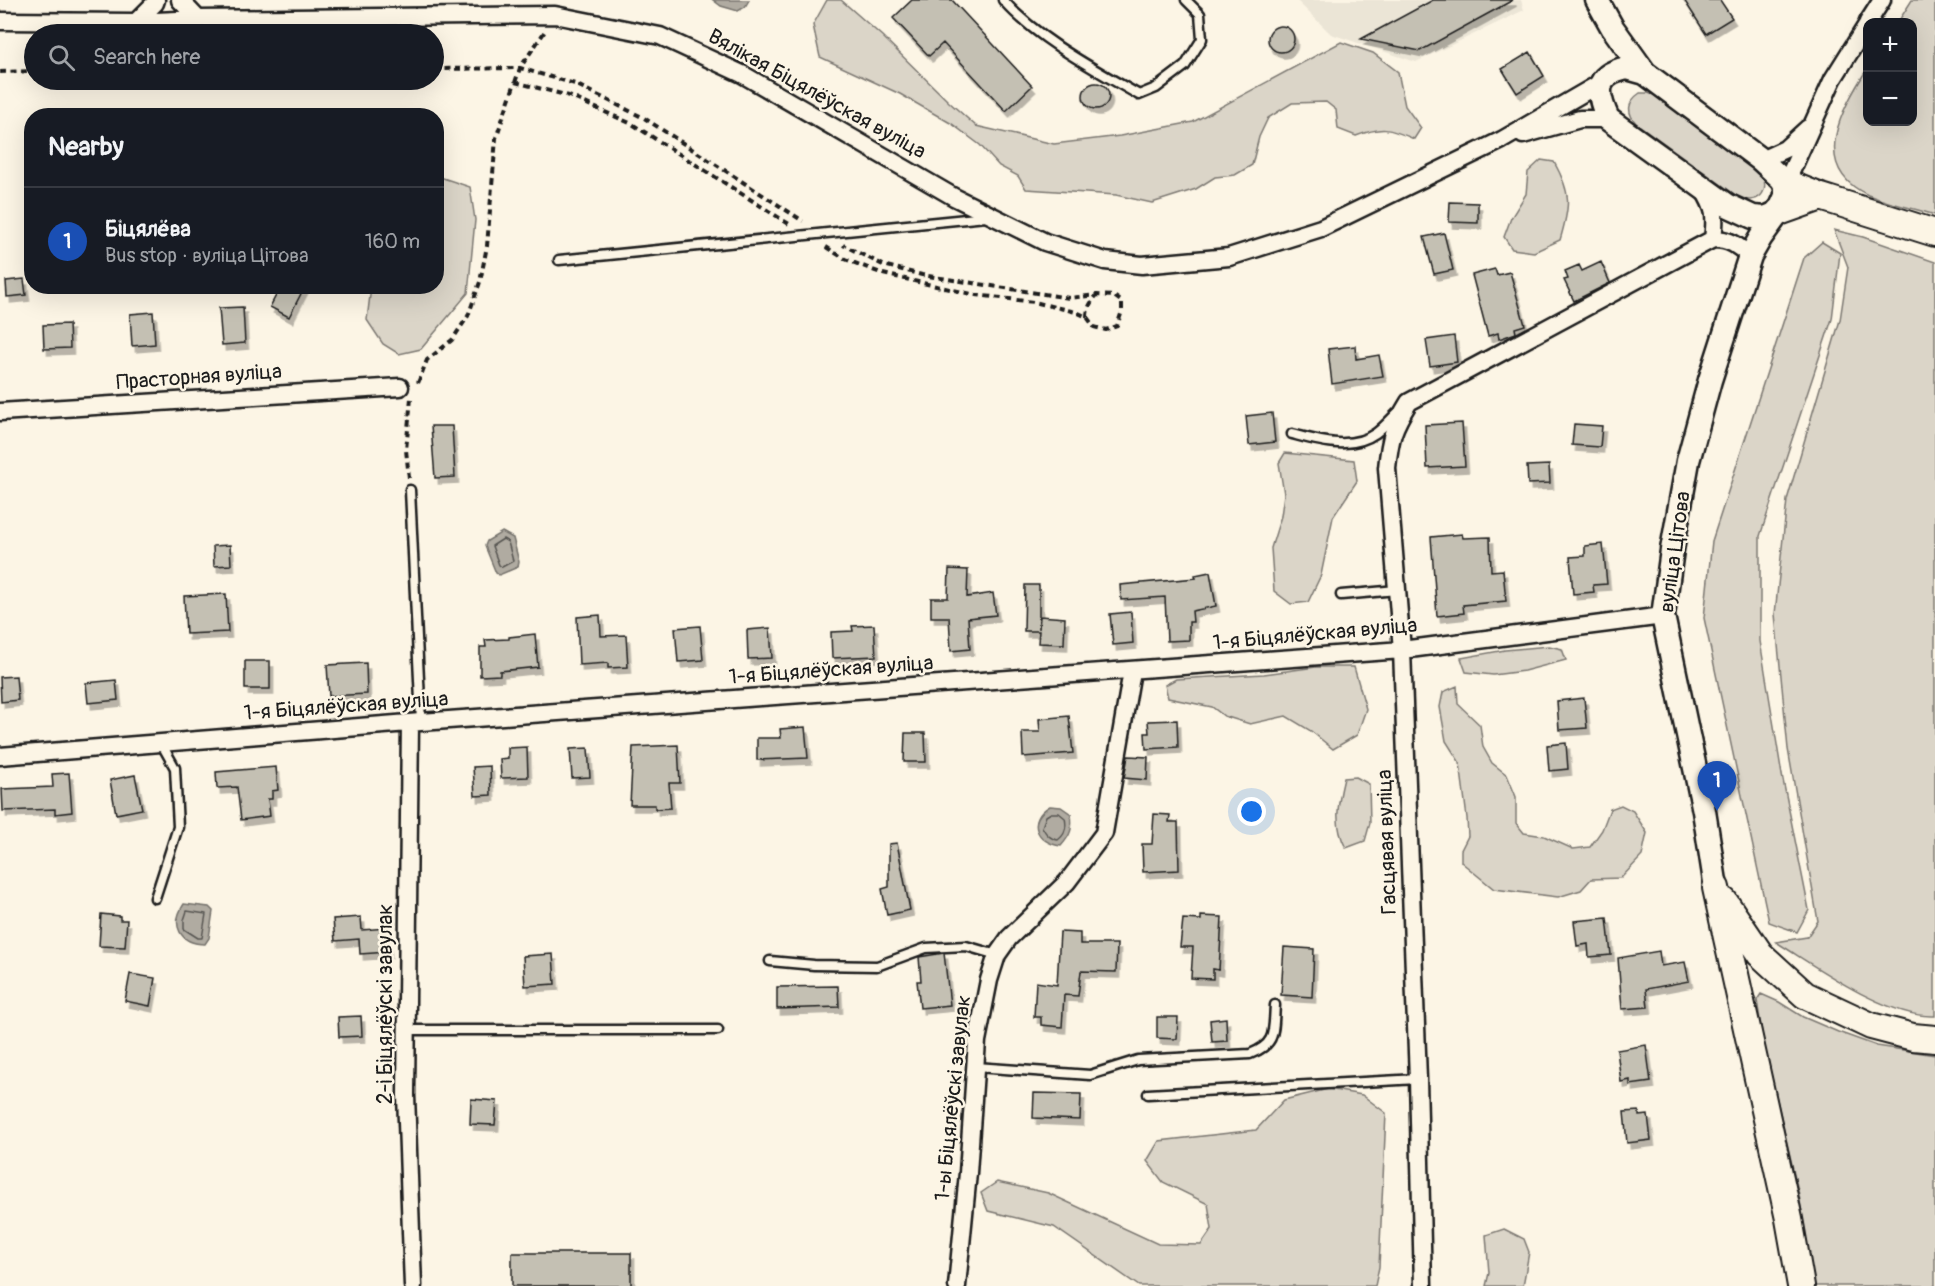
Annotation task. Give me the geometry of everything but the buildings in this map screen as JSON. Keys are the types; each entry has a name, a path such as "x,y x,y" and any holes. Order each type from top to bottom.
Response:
{"main road":[{"path":"1597,0 1612,27 1645,73 1761,160 1786,183 1821,197 1935,232"},
{"path":"1612,27 1608,76 1599,99 1608,118 1727,205 1753,217 1766,218 1821,197"},
{"path":"1608,76 1627,68 1645,73"},
{"path":"1779,212 1786,196 1786,183"},
{"path":"1727,205 1741,225 1750,256"},
{"name":"вуліца Цітова","path":"1716,888 1704,811 1663,616 1688,461 1710,380 1750,256 1779,212"},
{"path":"1716,888 1760,954 1804,995 1871,1026 1913,1037 1935,1039"},
{"path":"1716,888 1801,1286"}],"street":[{"path":"136,22 156,0"},
{"path":"180,0 198,19"},
{"path":"1871,18 1882,0"},
{"name":"Вялікая Біцялёўская вуліца","path":"0,21 136,22 198,19 555,15 660,36 752,80 954,196 1045,242 1105,261 1142,264 1229,257 1321,228 1502,140 1608,76"},
{"path":"1786,183 1833,79 1863,31"},
{"name":"Вялікая Біцялёўская вуліца","path":"1502,140 1580,119 1608,118"},
{"path":"1761,160 1785,149 1813,124"},
{"path":"1703,188 1711,202 1715,218 1713,239"},
{"path":"1409,402 1713,239 1726,239 1735,243 1750,256"},
{"name":"Прасторная вуліца","path":"0,412 400,387"},
{"name":"Гасцявая вуліца","path":"1409,402 1394,426 1389,441 1387,468 1402,650 1424,1286"},
{"name":"1-я Біцялёўская вуліца","path":"0,756 1402,650 1663,616"},
{"name":"1-ы Біцялёўскі завулак","path":"957,1286 978,1041 989,980 998,955 1009,938 1067,882 1104,833 1132,671"},
{"name":"2-і Біцялёўскі завулак","path":"413,1286 406,1095 415,723"}],"lane":[{"path":"1003,0 1016,15 1086,64 1139,95 1156,88 1185,66 1202,39 1200,14 1186,0"},
{"path":"559,260 992,216"},
{"path":"1292,434 1348,444 1374,434 1409,402"},
{"path":"410,490 415,723"},
{"path":"1341,596 1397,590"},
{"path":"155,898 178,827 175,768 161,743"},
{"path":"770,961 814,965 877,966 926,948 966,946 998,955"},
{"path":"976,1067 1090,1075 1138,1060 1250,1054 1263,1049 1270,1040 1275,1005"},
{"path":"407,1030 718,1030"},
{"path":"1148,1094 1418,1079"}],"path":[{"path":"410,490 406,450 411,398 427,360 452,340 468,316 480,282 487,246 496,138 520,68 555,15"},
{"path":"444,69 520,68 575,84 644,118 822,233 883,265 922,275 1070,298 1097,295 1114,297 1122,302 1122,311 1117,326 1106,330 1094,327 1087,317 1076,312 1034,302 976,295 882,274 845,259 632,124 569,96 515,82"},
{"path":"0,72 24,71"},
{"path":"1087,317 1087,310 1097,295"}],"shaded area":[{"path":"827,0 841,0 976,126 1054,144 1120,136 1193,122 1341,42 1373,53 1398,72 1405,106 1421,128 1414,139 1398,132 1385,130 1356,136 1338,129 1336,110 1326,102 1292,103 1268,118 1259,137 1252,165 1235,175 1215,177 1196,189 1152,203 1116,195 1026,189 1018,176 999,166 980,145 952,124 900,94 820,57 813,25"},
{"path":"1296,0 1521,0 1524,10 1416,62 1331,34"},
{"path":"1912,0 1935,0 1935,215 1868,195 1850,183 1839,169 1835,153 1836,136 1841,119 1863,76 1863,126 1917,126 1917,18 1901,18"},
{"path":"1640,93 1654,95 1758,170 1764,183 1759,197 1747,200 1740,198 1636,123 1631,115 1630,107"},
{"path":"1541,160 1554,162 1564,183 1568,200 1560,240 1534,252 1512,249 1504,237 1511,218 1526,194 1528,172"},
{"path":"444,178 470,187 475,220 468,293 421,349 399,354 383,344 367,320 370,294 444,294"},
{"path":"1834,230 1863,237 1935,262 1935,1016 1896,1009 1874,1000 1776,942 1807,937 1818,921 1788,749 1775,614 1787,500 1840,320 1848,267"},
{"path":"1822,242 1840,253 1832,319 1760,536 1760,641 1782,775 1809,910 1797,932 1769,922 1704,618 1712,541 1804,258"},
{"path":"1285,453 1354,460 1357,481 1333,517 1321,575 1308,602 1291,604 1274,591 1271,548 1281,516 1284,494 1279,463"},
{"path":"1549,646 1562,649 1566,660 1524,671 1493,675 1466,672 1461,658 1505,650"},
{"path":"1316,667 1354,667 1366,709 1357,735 1333,749 1311,731 1286,716 1250,724 1224,716 1212,707 1168,698 1165,685 1176,679 1264,674"},
{"path":"1457,686 1458,704 1480,725 1483,747 1492,763 1507,775 1516,797 1516,823 1524,833 1544,836 1573,849 1590,847 1602,830 1610,809 1621,805 1633,811 1647,833 1642,856 1621,878 1591,879 1581,890 1558,897 1494,889 1461,862 1461,850 1468,836 1460,763 1446,741 1440,707 1443,692"},
{"path":"1356,777 1369,784 1370,823 1365,841 1346,848 1339,830 1339,805 1344,778"},
{"path":"1761,994 1803,1017 1877,1046 1935,1055 1935,1286 1814,1286 1799,1195 1763,1039 1757,1000"},
{"path":"1328,1089 1362,1095 1386,1113 1379,1267 1375,1286 1139,1286 1054,1227 988,1211 981,1193 997,1182 1048,1193 1158,1244 1201,1245 1212,1229 1208,1204 1163,1182 1147,1161 1159,1141 1256,1130 1284,1100"},
{"path":"1504,1229 1524,1239 1529,1252 1523,1286 1486,1286 1489,1273 1486,1235"}],"water":[{"path":"713,0 749,0 745,7 738,11 721,6"},
{"path":"502,532 513,538 519,562 518,567 499,575 496,573 485,546 487,541"},
{"path":"1050,806 1061,807 1071,814 1070,831 1061,846 1045,840 1037,830 1038,818"},
{"path":"184,904 209,907 213,911 209,938 205,944 189,941 180,932 178,919"}],"place":[{"name":"Біцялёва","path":"1717,811"}]}
